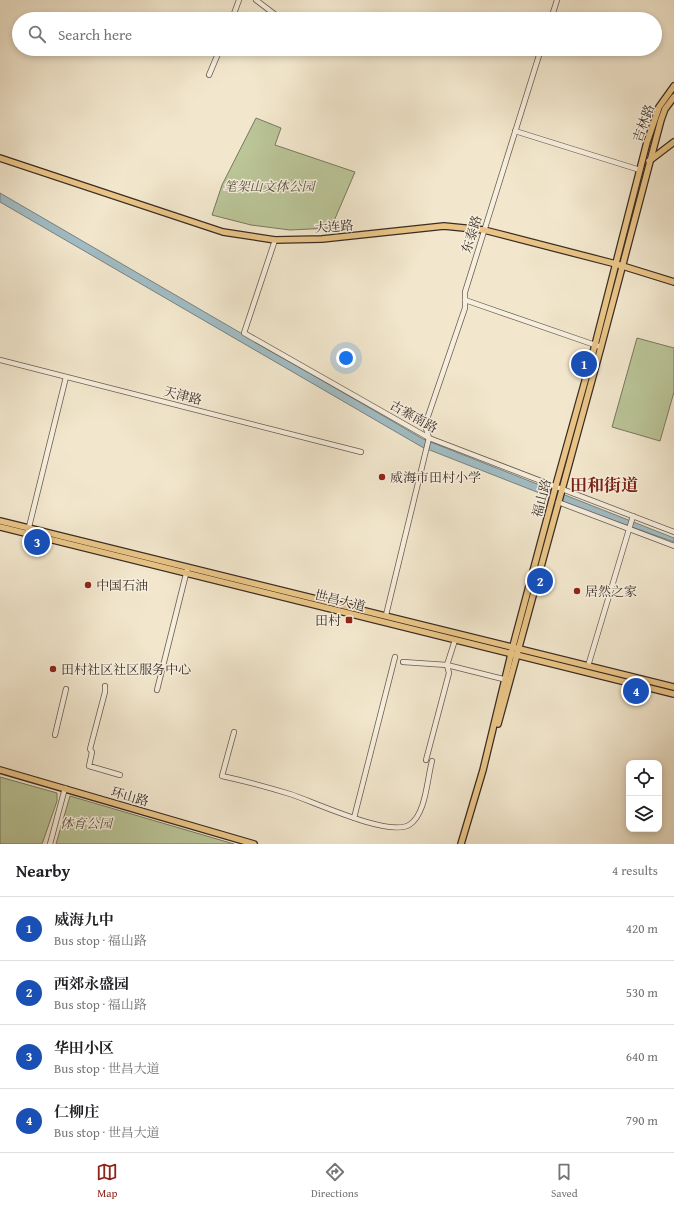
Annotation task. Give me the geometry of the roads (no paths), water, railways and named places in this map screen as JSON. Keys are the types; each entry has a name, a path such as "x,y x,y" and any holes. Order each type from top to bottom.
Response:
{"main road":[{"name":"吉林路","path":"640,170 657,112 674,86"},
{"name":"吉林路","path":"650,161 665,109 674,98"},
{"path":"640,170 674,142"},
{"name":"大连路","path":"0,158 223,232 275,240 322,239 444,226 484,230 616,264 674,282"},
{"name":"福山路","path":"555,501 556,487 623,266 650,161"},
{"name":"福山路","path":"598,346 616,264 640,170"},
{"path":"465,844 513,654 555,501 562,489 598,346"},
{"name":"世昌大道","path":"0,521 28,531 186,574 674,694"},
{"name":"世昌大道","path":"0,527 28,531 188,567 674,687"},
{"path":"461,844 507,680"},
{"name":"环山路","path":"0,770 254,844"}],"street":[{"path":"235,12 239,0"},
{"path":"256,0 272,12"},
{"path":"553,12 557,0"},
{"path":"209,75 217,56"},
{"name":"东泰路","path":"425,425 465,308 465,292 539,56"},
{"path":"515,131 640,170"},
{"name":"古寨南路","path":"275,240 244,333 413,429 429,440 562,489 633,518 674,532"},
{"path":"465,300 598,346"},
{"name":"天津路","path":"0,360 361,452"},
{"path":"28,531 66,377"},
{"path":"386,615 429,440 425,425 418,430 413,429"},
{"path":"555,501 630,527 674,546"},
{"path":"588,666 633,518"},
{"path":"157,690 188,567"},
{"path":"426,760 449,672 448,665 455,640"},
{"path":"354,818 395,657"},
{"path":"403,662 448,665 507,680"},
{"path":"105,686 105,692 90,749 92,752 90,766 120,775"},
{"path":"55,735 66,689"},
{"path":"234,732 222,776 277,790 324,809 384,825 398,827 408,826 421,809 432,761"},
{"path":"50,844 65,788"}],"water":[{"path":"0,193 423,439 674,538 674,542 570,505 422,447 0,202"}],"place":[{"name":"威海九中","path":"584,364"},
{"name":"威海市田村小学","path":"382,477"},
{"name":"华田小区","path":"37,542"},
{"name":"西郊永盛园","path":"540,581"},
{"name":"中国石油","path":"88,585"},
{"name":"居然之家","path":"577,591"},
{"name":"田村","path":"349,620"},
{"name":"田村社区社区服务中心","path":"53,669"},
{"name":"仁柳庄","path":"636,691"}],"district":[{"name":"田和街道","path":"604,485"}],"park label":[{"name":"笔架山文体公园","path":"269,186"},
{"name":"体育公园","path":"86,823"}]}
